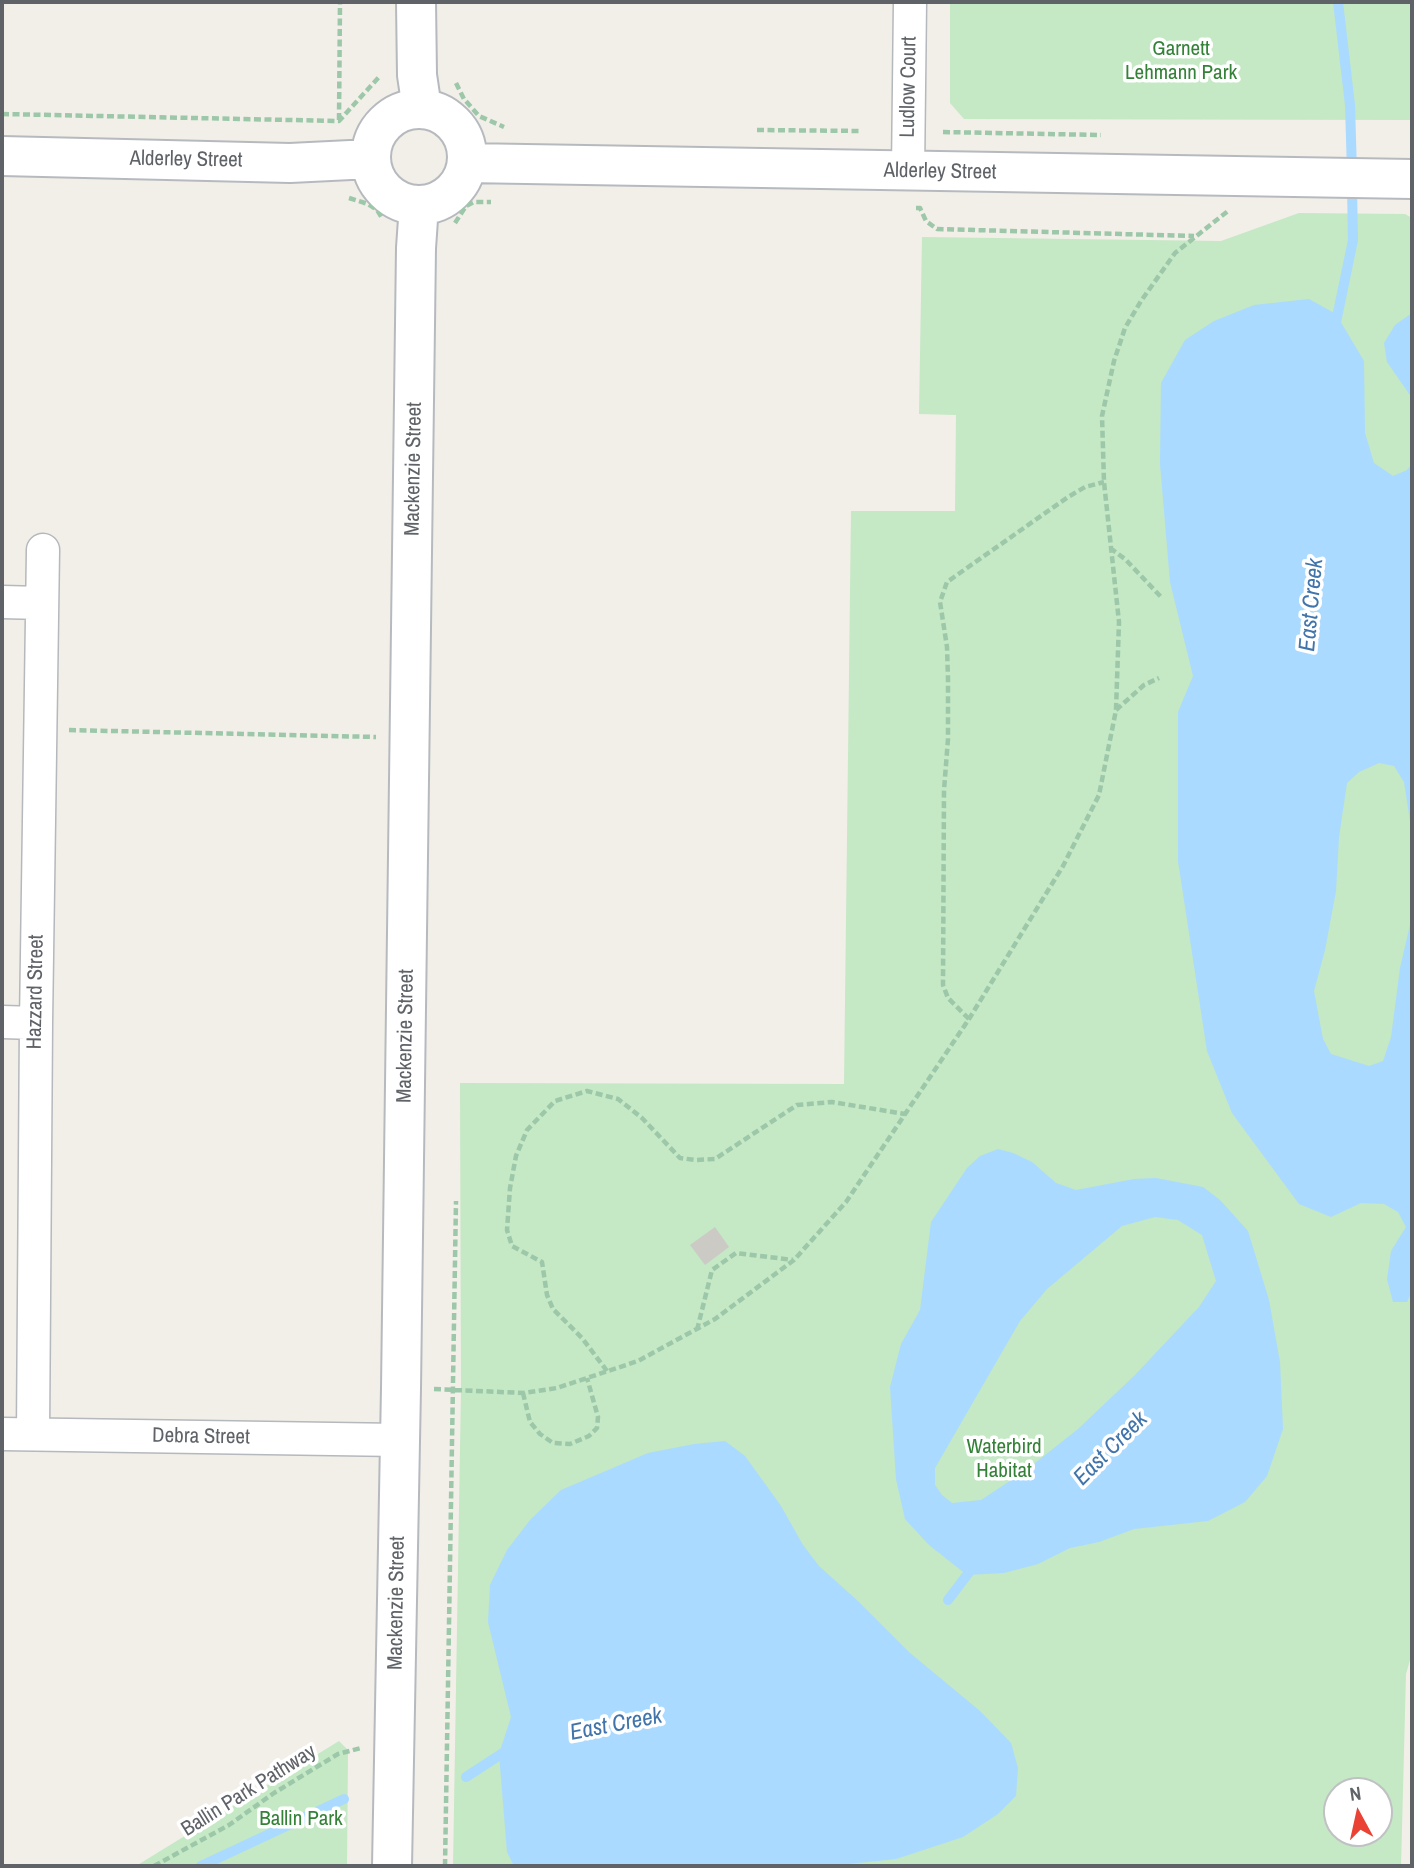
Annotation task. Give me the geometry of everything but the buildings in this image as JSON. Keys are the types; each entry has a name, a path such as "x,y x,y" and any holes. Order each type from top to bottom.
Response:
{"main road":[{"path":"416,2 417,75 422,109"},
{"path":"422,109 436,112 454,123 465,142 467,163 460,183 451,193 439,201 419,205 403,203 383,189 375,175 371,159 375,138 382,126 400,113 422,109"},
{"name":"Alderley Street","path":"2,156 290,163 371,159"},
{"name":"Alderley Street","path":"467,163 907,190 1315,178 1399,179"},
{"name":"Mackenzie Street","path":"392,1866 411,737 416,248 419,205"}],"street":[{"name":"Ludlow Court","path":"907,190 910,2"},
{"name":"Hazzard Street","path":"33,1434 43,550"},
{"path":"2,602 42,603"},
{"path":"2,1022 36,1023"},
{"name":"Debra Street","path":"2,1434 399,1440"}],"path":[{"path":"340,2 340,129"},
{"path":"2,114 339,121 379,77"},
{"path":"464,99 479,116 502,127 516,127"},
{"path":"751,130 862,131"},
{"path":"454,1390 523,1393 557,1388 638,1361 715,1319 794,1260 846,1202 969,1019 1063,866 1099,795 1116,710 1119,622 1104,482 1102,416 1114,361 1125,328 1175,253 1195,236 937,229 926,221 907,190"},
{"path":"451,229 466,206 474,202 500,201"},
{"path":"969,1019 948,998 943,985 944,790 948,738 948,679 947,647 940,602 947,582 1085,487 1104,482"},
{"path":"1110,548 1125,559 1162,598"},
{"path":"1116,710 1144,685 1159,678"},
{"path":"41,729 411,737"},
{"path":"607,1371 582,1338 554,1309 547,1295 542,1262 512,1246 507,1230 516,1156 527,1130 555,1101 587,1091 618,1098 642,1118 680,1158 695,1160 715,1159 797,1105 832,1102 905,1114"},
{"path":"445,1866 456,1201"},
{"path":"697,1330 712,1270 736,1253 794,1260"},
{"path":"523,1393 530,1422 540,1434 553,1443 570,1444 589,1436 597,1428 598,1417 587,1378"},
{"name":"Ballin Park Pathway","path":"155,1866 229,1825 274,1793 338,1754 362,1748"}],"green space":[{"name":"Garnett Lehmann Park","path":"950,2 1412,2 1412,120 964,119 950,103"},
{"name":"Waterbird Habitat","path":"1299,213 1405,214 1412,218 1412,1653 1406,1674 1401,1866 453,1866 461,1390 460,1083 844,1084 851,511 955,511 956,415 919,414 922,237 1221,241"},
{"name":"Ballin Park","path":"339,1741 348,1750 347,1866 136,1866"}],"water":[{"path":"1309,299 1336,314 1364,361 1365,433 1374,463 1393,476 1407,470 1412,464 1412,894 1410,821 1404,782 1394,766 1379,763 1359,772 1347,783 1339,837 1336,891 1314,991 1323,1039 1331,1054 1369,1066 1383,1061 1391,1037 1400,968 1412,916 1412,1291 1407,1302 1393,1302 1387,1279 1391,1251 1406,1227 1398,1212 1384,1204 1361,1203 1331,1217 1299,1204 1232,1113 1207,1051 1178,861 1178,712 1193,676 1170,582 1160,464 1161,383 1185,340 1214,321 1254,305"},
{"path":"1412,313 1412,398 1387,362 1384,343 1395,325"},
{"path":"998,1149 1013,1153 1032,1162 1056,1183 1076,1190 1134,1179 1156,1178 1203,1187 1220,1200 1248,1231 1269,1300 1280,1362 1283,1429 1267,1476 1245,1502 1208,1521 1134,1529 1099,1542 1070,1548 1038,1564 1004,1573 967,1575 929,1545 905,1519 896,1479 890,1387 901,1344 920,1310 931,1222 967,1168 980,1156","holes":["1155,1217 1178,1220 1202,1235 1216,1281 1199,1307 1135,1375 1078,1429 1025,1471 981,1500 952,1503 942,1495 935,1485 935,1468 1020,1321 1047,1289 1122,1226"]},
{"path":"725,1441 745,1456 819,1566 910,1653 980,1711 1011,1743 1018,1768 1016,1796 998,1814 963,1837 896,1859 829,1866 514,1866 507,1852 499,1754 511,1717 488,1622 490,1585 507,1550 530,1520 561,1490 648,1453"}],"waterway":[{"name":"East Creek","path":"1338,2 1350,105 1352,172"},
{"name":"East Creek","path":"1335,327 1353,240 1352,187"},
{"name":"East Creek","path":"948,1600 973,1567"},
{"name":"East Creek","path":"466,1777 509,1749"},
{"name":"East Creek","path":"201,1866 344,1799"}]}
